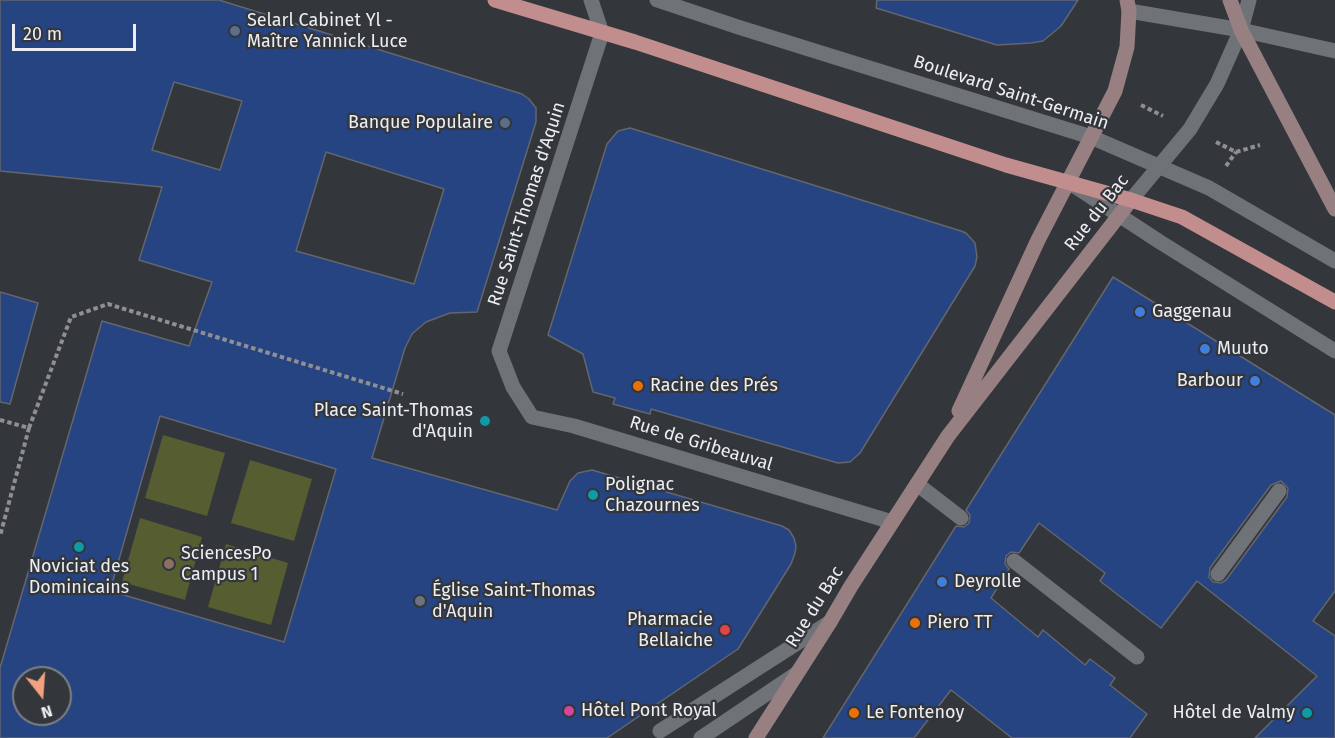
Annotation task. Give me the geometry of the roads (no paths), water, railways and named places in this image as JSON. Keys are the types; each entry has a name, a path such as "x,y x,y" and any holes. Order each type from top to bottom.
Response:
{"main road":[{"path":"495,0 1006,165 1131,200 1182,218 1335,302"},
{"path":"1230,0 1242,30 1335,209"},
{"name":"Rue du Bac","path":"948,436 1038,240 1115,91 1127,47 1128,5"},
{"name":"Rue du Bac","path":"756,738 948,436 1131,200"}],"street":[{"path":"591,0 602,33"},
{"name":"Boulevard Saint-Germain","path":"657,0 1091,137 1209,188 1335,261"},
{"name":"Rue du Bac","path":"1131,200 1190,129 1217,84 1242,30 1249,0"},
{"path":"1128,5 1335,51"},
{"name":"Rue Saint-Thomas d'Aquin","path":"513,387 500,351 602,33"},
{"path":"1068,182 1335,351"},
{"name":"Rue de Gribeauval","path":"513,387 532,417 574,426 892,522"},
{"path":"917,484 961,519"},
{"path":"1218,574 1279,491"},
{"path":"1014,561 1137,657"},
{"path":"660,731 830,622"},
{"path":"701,738 796,674"}],"place":[{"name":"Selarl Cabinet Yl - Maître Yannick Luce","path":"235,31"},
{"name":"Banque Populaire","path":"505,123"},
{"name":"Gaggenau","path":"1140,312"},
{"name":"Muuto","path":"1205,349"},
{"name":"Barbour","path":"1255,381"},
{"name":"Racine des Prés","path":"638,386"},
{"name":"Place Saint-Thomas d'Aquin","path":"485,421"},
{"name":"Polignac Chazournes","path":"593,495"},
{"name":"Noviciat des Dominicains","path":"79,547"},
{"name":"SciencesPo Campus 1","path":"169,564"},
{"name":"Deyrolle","path":"942,582"},
{"name":"Église Saint-Thomas d'Aquin","path":"420,601"},
{"name":"Piero TT","path":"915,623"},
{"name":"Pharmacie Bellaiche","path":"725,630"},
{"name":"Hôtel Pont Royal","path":"569,711"},
{"name":"Le Fontenoy","path":"854,713"},
{"name":"Hôtel de Valmy","path":"1307,713"}]}
